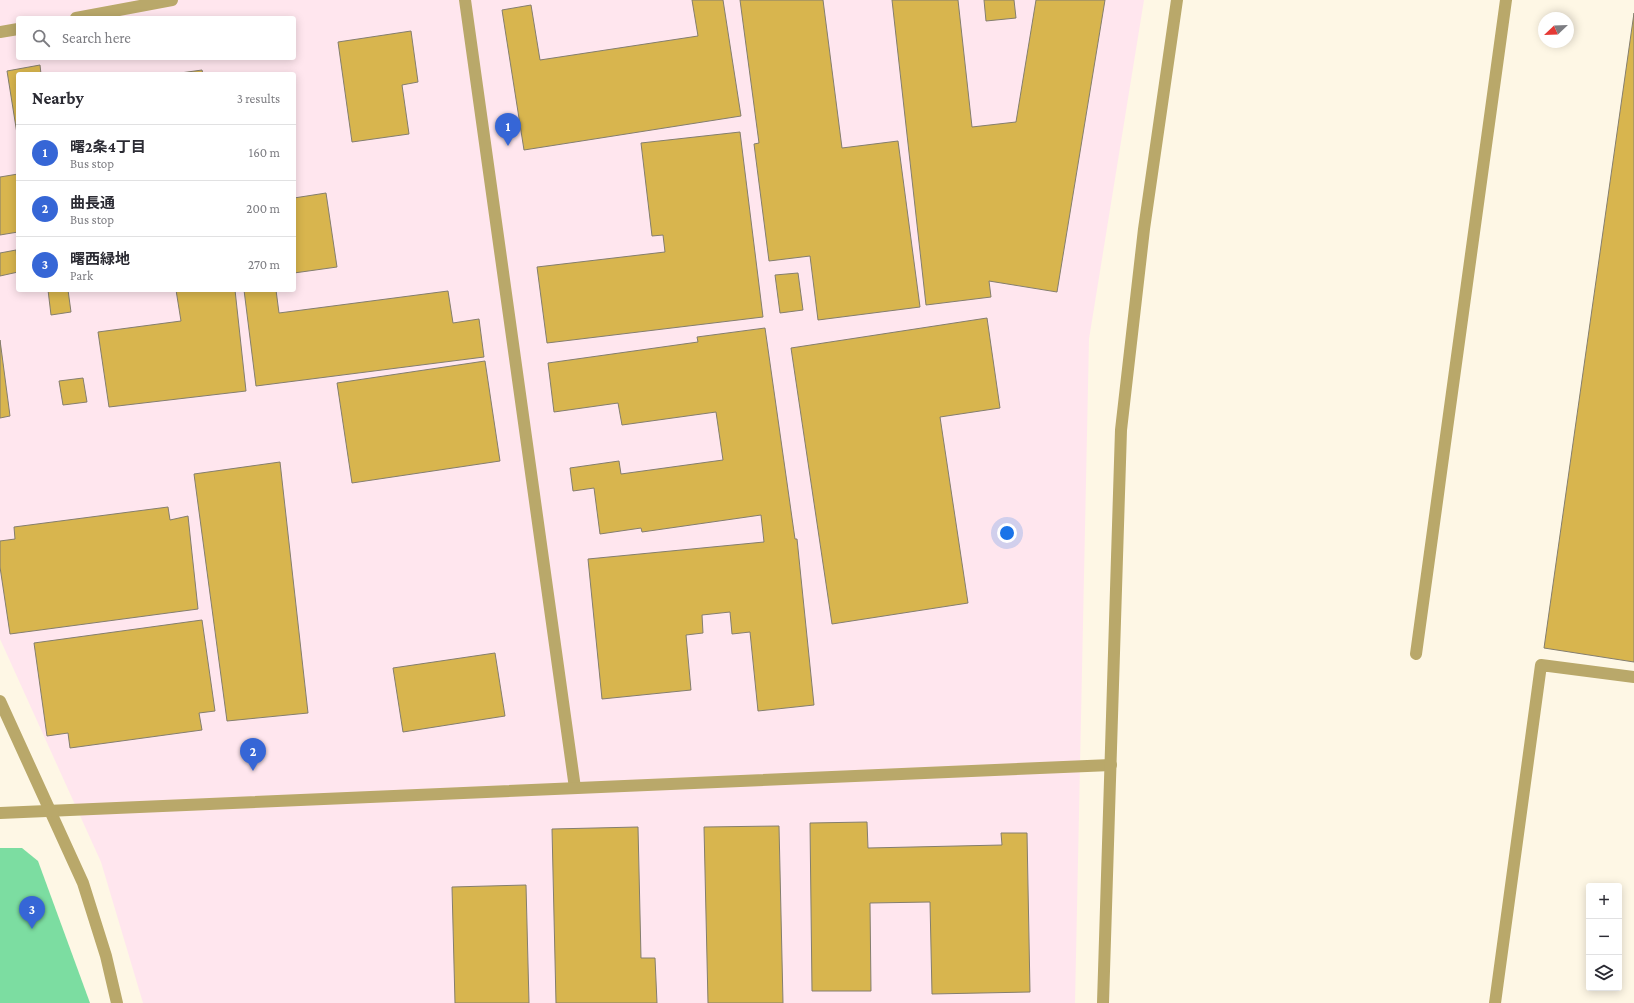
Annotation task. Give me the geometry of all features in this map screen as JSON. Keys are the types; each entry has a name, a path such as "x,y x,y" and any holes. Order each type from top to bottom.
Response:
{"street":[{"path":"87,16 172,0"},
{"path":"465,0 575,788"},
{"path":"1103,1003 1121,430 1144,229 1177,0"},
{"path":"1416,654 1506,0"},
{"path":"0,32 16,29"},
{"path":"1495,1003 1541,665 1634,677"},
{"path":"0,701 83,883 106,956 117,1003"},
{"path":"0,813 1111,766"}],"shaded area":[{"path":"0,0 1144,0 1089,339 1075,1003 143,1003 101,862 0,639"}],"green space":[{"path":"0,848 22,848 38,861 90,1003 0,1003"}],"building":[{"path":"692,0 723,0 741,116 524,150 502,10 531,5 540,60 698,36"},
{"path":"740,0 823,0 842,148 898,141 920,307 818,320 810,256 769,261 754,144 759,143"},
{"path":"892,0 958,0 972,127 1016,122 1036,0 1105,0 1057,292 989,281 991,297 926,305"},
{"path":"984,0 1014,0 1016,18 986,21"},
{"path":"1634,13 1634,662 1544,648"},
{"path":"411,31 418,82 402,85 409,134 352,142 338,42"},
{"path":"40,65 41,72 16,72 16,127 7,71"},
{"path":"202,70 202,72 188,72"},
{"path":"740,132 763,317 547,343 537,267 665,252 663,235 652,236 641,143"},
{"path":"16,174 16,232 0,235 0,177"},
{"path":"326,193 337,267 296,273 296,198"},
{"path":"16,250 16,272 0,276 0,253"},
{"path":"798,273 803,310 780,313 775,275"},
{"path":"448,291 453,323 479,319 484,357 256,386 244,292 276,292 279,313"},
{"path":"48,292 68,292 71,312 51,315"},
{"path":"176,292 235,292 246,391 109,407 98,332 181,321"},
{"path":"987,318 1000,408 940,417 968,603 832,624 791,348"},
{"path":"765,328 795,539 797,539 814,705 758,711 750,632 732,634 730,612 702,615 703,633 686,635 691,690 602,699 588,559 764,542 761,515 642,532 641,528 600,534 594,488 573,491 570,468 619,461 621,474 723,460 716,412 622,425 618,403 554,412 548,363 698,342 697,337"},
{"path":"0,340 10,416 0,418"},
{"path":"485,361 500,461 352,483 337,383"},
{"path":"83,378 87,402 63,405 59,381"},
{"path":"280,462 308,713 227,721 194,474"},
{"path":"168,507 170,520 188,516 198,609 10,634 0,567 0,541 15,539 14,527"},
{"path":"202,620 215,711 199,713 202,730 70,748 68,733 47,736 34,643"},
{"path":"495,653 505,716 403,732 393,668"},
{"path":"867,822 868,848 1002,845 1001,833 1027,833 1030,992 932,994 930,902 870,903 871,991 812,991 810,823"},
{"path":"779,826 783,1003 708,1003 704,827"},
{"path":"638,827 641,958 655,958 657,1003 556,1003 552,829"},
{"path":"526,885 529,1003 455,1003 452,887"}],"place":[{"name":"曙2条4丁目","path":"508,146"},
{"name":"曲長通","path":"253,771"},
{"name":"曙西緑地","path":"32,929"}]}
